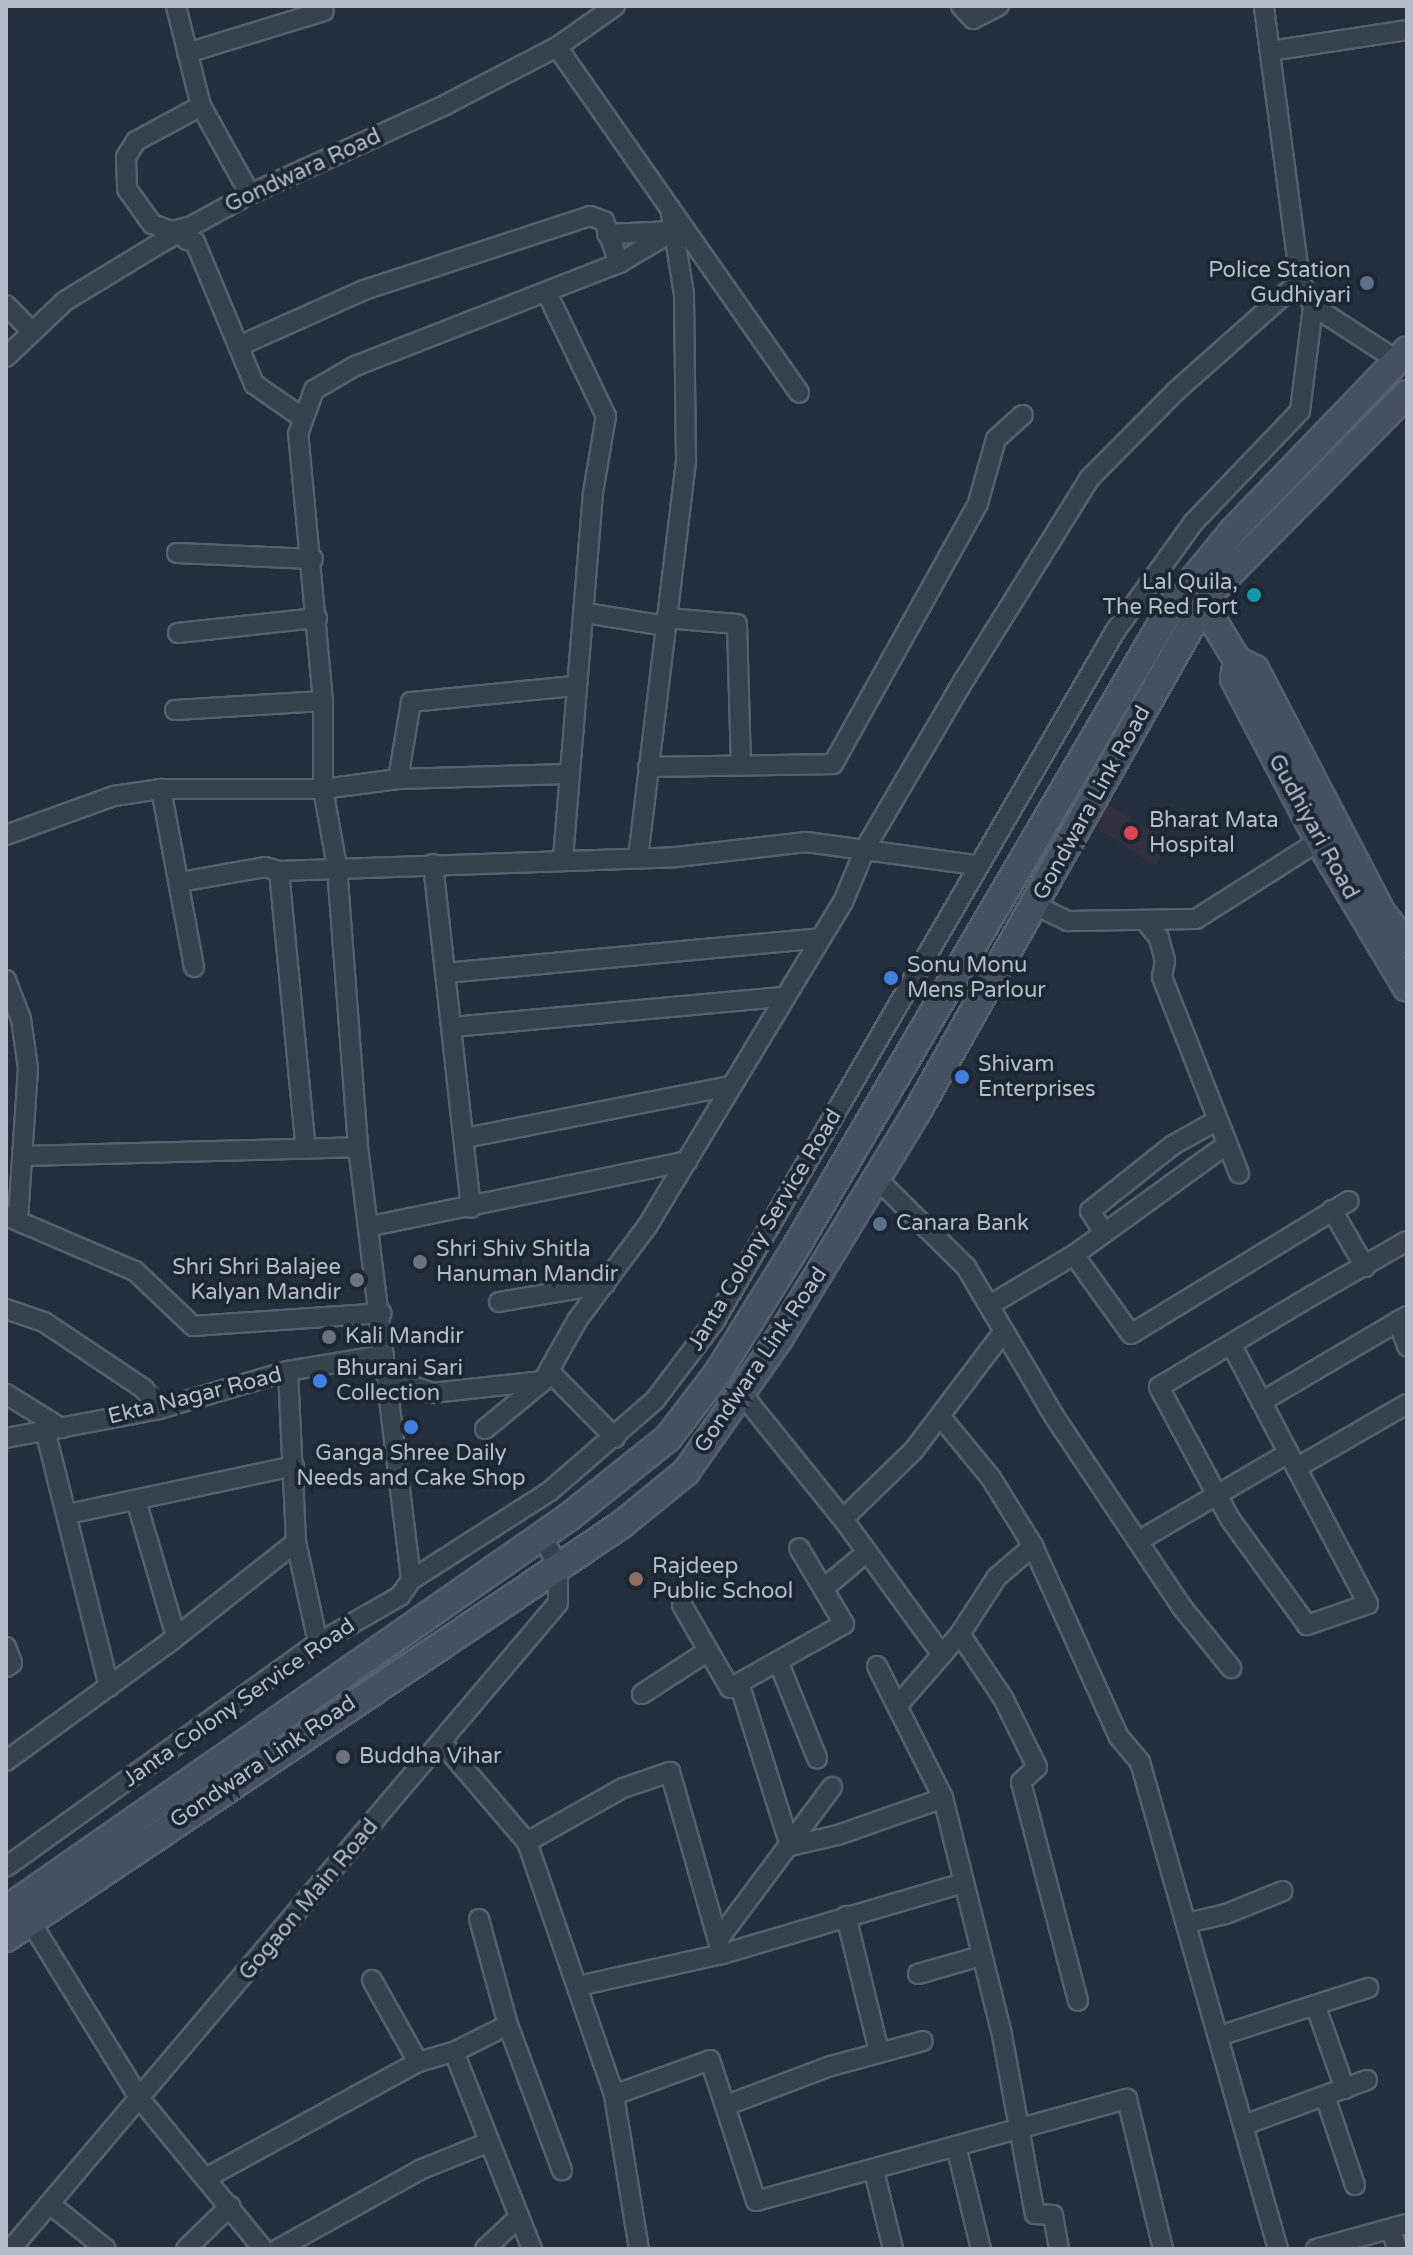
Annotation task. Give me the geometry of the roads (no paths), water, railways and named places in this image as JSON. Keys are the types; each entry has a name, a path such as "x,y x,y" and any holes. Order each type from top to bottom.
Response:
{"street":[{"path":"176,6 201,106 250,194"},
{"name":"Gondwara Road","path":"6,357 65,301 188,227 250,194 445,105 557,47 615,6"},
{"path":"961,6 973,19 999,6"},
{"path":"1194,597 1233,531 1402,355 1313,306 1300,281 1264,6"},
{"path":"187,53 324,11"},
{"path":"1270,51 1407,30"},
{"path":"557,47 799,393"},
{"path":"201,106 136,141 123,172 127,189 152,224 171,231 188,227 187,240 195,242 239,346 240,359 254,384 303,418"},
{"path":"638,858 686,460 688,366 684,294 670,208"},
{"path":"239,346 364,290 590,216 604,221 619,263"},
{"path":"607,234 674,231"},
{"path":"411,1580 384,1355 382,1313 358,1147 337,867 323,789 323,701 313,559 298,434 314,390 355,366 619,263 674,231"},
{"path":"485,1429 546,1376 687,1161 843,902 866,847 1047,540 1089,479 1218,351 1300,281"},
{"path":"547,293 606,416 593,493 586,613 566,774 563,860"},
{"path":"6,305 32,332"},
{"name":"Janta Colony Service Road","path":"6,1867 318,1643 400,1596 411,1580 489,1533 615,1438 655,1400 714,1322 913,985 976,865 1077,693 1156,573 1194,522 1300,411 1313,306"},
{"path":"1194,597 1407,394"},
{"path":"648,767 833,764 978,503 996,439 1023,415"},
{"path":"177,553 313,559"},
{"path":"1156,573 1194,597"},
{"name":"Gudhiyari Road","path":"1194,597 1237,660 1255,669 1382,913 1407,944"},
{"name":"Gondwara Link Road","path":"6,1938 621,1525 686,1472 742,1394 876,1178 1035,905 1194,597"},
{"name":"Gondwara Link Road","path":"6,1910 542,1536 668,1438 717,1374 967,961 1194,597"},
{"path":"586,613 665,622 737,624 741,765"},
{"path":"178,633 317,618"},
{"name":"Gudhiyari Road","path":"1237,660 1234,679 1319,841 1407,988"},
{"path":"398,779 411,702 575,686"},
{"path":"175,710 323,701"},
{"path":"6,835 114,796 161,789 323,789 398,779 566,774"},
{"path":"161,789 194,967"},
{"path":"1035,905 1068,921 1147,923 1196,919 1319,841"},
{"path":"180,882 265,867 279,871 638,858 806,842 866,847 976,865"},
{"path":"433,864 471,1208"},
{"path":"279,871 306,1149"},
{"path":"1147,923 1159,938 1165,961 1162,977 1239,1173"},
{"path":"445,973 820,938"},
{"path":"6,980 21,1019 28,1068 23,1156 12,1217 135,1271 193,1326 382,1313"},
{"path":"452,1027 783,997"},
{"path":"465,1138 730,1086"},
{"path":"1104,1233 1090,1211 1173,1145 1216,1121"},
{"path":"990,1305 1074,1255 1226,1145"},
{"path":"23,1156 358,1147"},
{"path":"371,1226 471,1208 687,1161"},
{"path":"876,1178 950,1248 990,1305 1054,1416 1140,1540 1181,1606 1231,1668"},
{"path":"1074,1255 1131,1334 1341,1206 1365,1267"},
{"path":"1231,1344 1368,1604 1307,1625 1261,1568 1159,1387 1231,1344 1365,1267 1407,1241"},
{"path":"499,1302 605,1284"},
{"path":"6,1309 56,1331 144,1389 159,1409"},
{"path":"1261,1402 1403,1319 1407,1346"},
{"path":"843,1519 914,1450 1004,1331"},
{"name":"Ekta Nagar Road","path":"6,1438 159,1409 288,1371 384,1355"},
{"path":"288,1371 296,1542 318,1643"},
{"path":"546,1376 615,1438"},
{"path":"387,1377 432,1393 546,1376"},
{"path":"6,1394 53,1429 68,1514 109,1687"},
{"path":"742,1394 843,1519 942,1655"},
{"path":"1140,1540 1218,1494 1407,1404"},
{"path":"940,1416 991,1478 1033,1546 1119,1737 1140,1762 1278,2249"},
{"path":"68,1514 294,1466"},
{"path":"136,1500 175,1633"},
{"path":"542,1536 558,1566"},
{"path":"6,1761 109,1687 296,1542"},
{"path":"898,1705 960,1634 997,1577 1033,1546"},
{"path":"682,1605 730,1688 844,1624 799,1548"},
{"path":"824,1588 867,1552"},
{"name":"Gogaon Main Road","path":"11,2249 443,1744 558,1603 558,1566"},
{"path":"960,1634 1003,1698 1037,1767 1021,1782 1078,2001"},
{"path":"6,1647 12,1663 6,1667"},
{"path":"642,1694 708,1651"},
{"path":"778,1661 817,1758"},
{"path":"877,1666 943,1798 981,1956 1035,2214 1053,2215 1059,2248"},
{"path":"739,1683 790,1846"},
{"path":"443,1744 527,1842 614,2095 639,2249"},
{"path":"527,1842 623,1788 670,1772 720,1947"},
{"path":"720,1947 832,1787"},
{"path":"790,1846 838,1835 943,1798"},
{"path":"578,1986 964,1883"},
{"path":"1187,1923 1226,1914 1283,1891"},
{"path":"846,1916 879,2051"},
{"path":"479,1919 508,2025 562,2170"},
{"path":"30,1921 140,2099 263,2249"},
{"path":"918,1974 981,1956"},
{"path":"372,1980 418,2062"},
{"path":"1219,2036 1368,1988"},
{"path":"1316,2007 1345,2089"},
{"path":"206,2178 418,2062 454,2052 508,2025"},
{"path":"727,2105 879,2051 923,2041"},
{"path":"454,2052 532,2249"},
{"path":"614,2095 710,2060 756,2201 1127,2099 1163,2249"},
{"path":"1244,2125 1367,2080"},
{"path":"1325,2096 1355,2185"},
{"path":"278,2249 409,2176 489,2142"},
{"path":"956,2146 981,2249"},
{"path":"872,2249 892,2247 874,2171"},
{"path":"51,2205 106,2249"},
{"path":"186,2249 230,2206"},
{"path":"485,2249 519,2217"},
{"path":"1316,2249 1399,2227 1398,2249"}],"place":[{"name":"Police Station Gudhiyari","path":"1367,283"},
{"name":"Lal Quila, The Red Fort","path":"1254,595"},
{"name":"Bharat Mata Hospital","path":"1131,833"},
{"name":"Sonu Monu Mens Parlour","path":"891,978"},
{"name":"Shivam Enterprises","path":"962,1077"},
{"name":"Canara Bank","path":"880,1224"},
{"name":"Shri Shiv Shitla Hanuman Mandir","path":"420,1262"},
{"name":"Shri Shri Balajee Kalyan Mandir","path":"357,1280"},
{"name":"Kali Mandir","path":"329,1337"},
{"name":"Bhurani Sari Collection","path":"320,1381"},
{"name":"Ganga Shree Daily Needs and Cake Shop","path":"411,1427"},
{"name":"Rajdeep Public School","path":"636,1579"},
{"name":"Buddha Vihar","path":"343,1757"}]}
